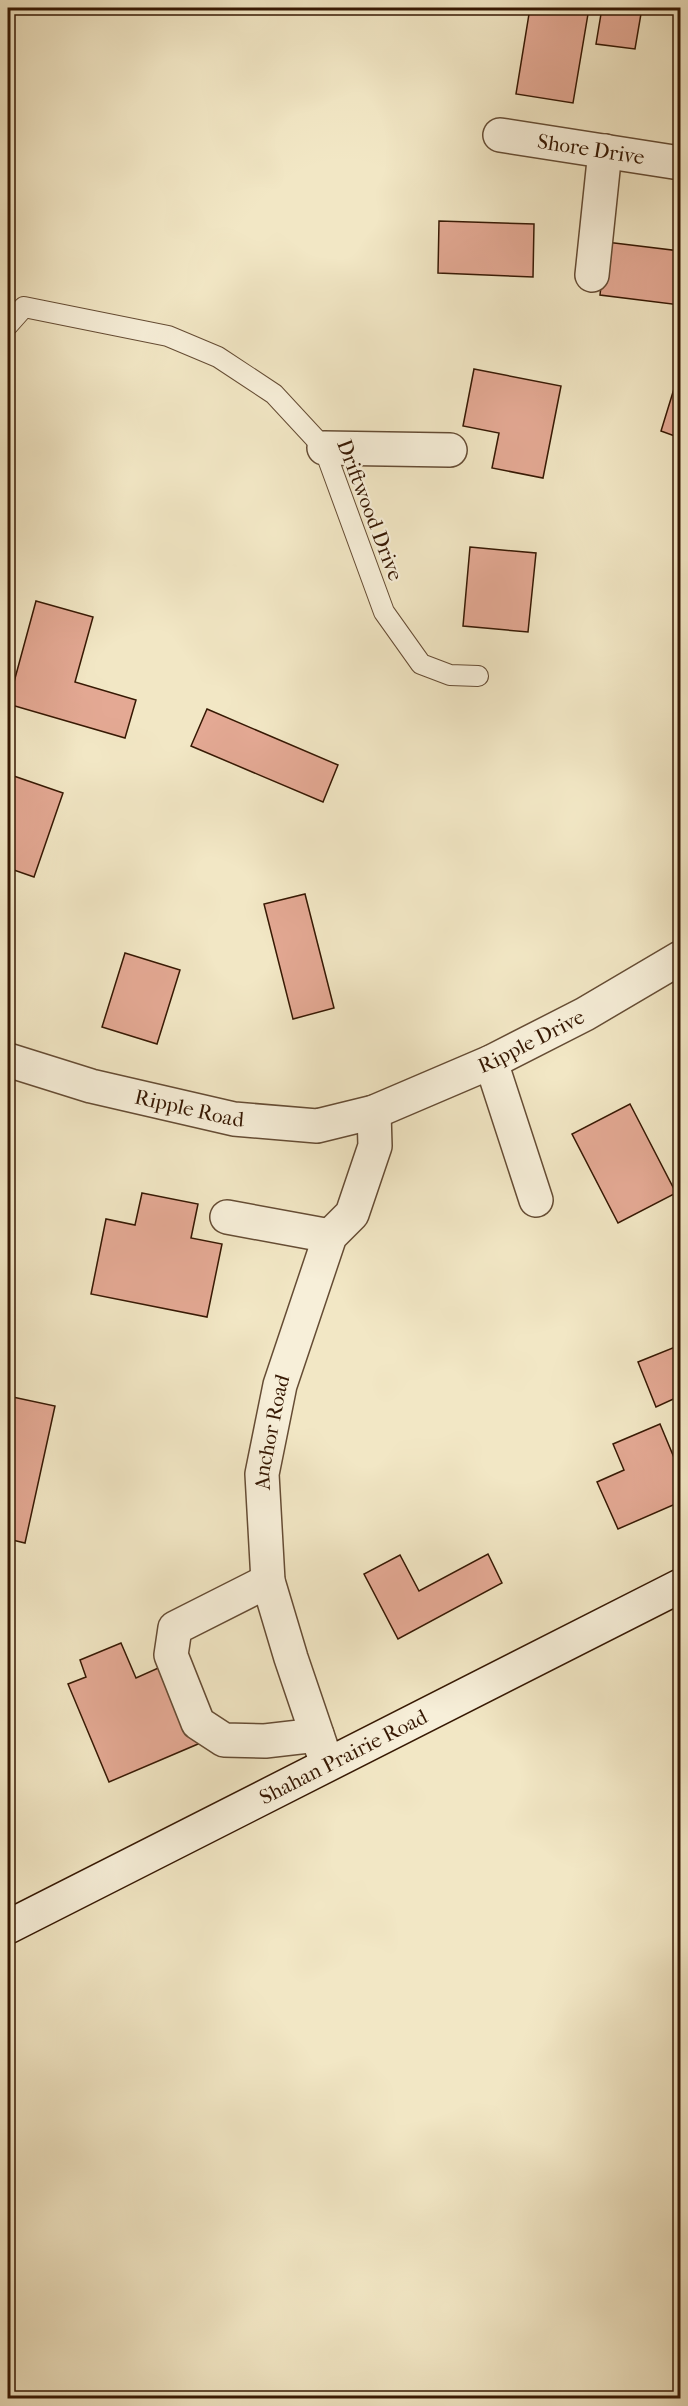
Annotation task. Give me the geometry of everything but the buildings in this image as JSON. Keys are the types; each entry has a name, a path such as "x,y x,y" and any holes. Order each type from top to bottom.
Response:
{"street":[{"name":"Shore Drive","path":"500,135 681,163"},
{"path":"591,275 605,151"},
{"path":"324,448 450,450"},
{"name":"Ripple Drive","path":"374,1112 491,1062 585,1014 681,958"},
{"name":"Ripple Road","path":"8,1060 91,1086 234,1119 317,1126 374,1112"},
{"path":"491,1062 536,1200"},
{"name":"Anchor Road","path":"322,1749 268,1581 262,1474 280,1385 330,1236 352,1214 375,1146 374,1112"},
{"path":"227,1217 330,1236"},
{"path":"268,1581 175,1628 171,1655 198,1723 224,1740 266,1741 322,1749"},
{"name":"Shahan Prairie Road","path":"8,1927 322,1749 681,1586"}],"lane":[{"name":"Driftwood Drive","path":"8,325 24,307 168,336 218,357 274,394 324,448 384,612 421,664 450,675 478,676"}]}
